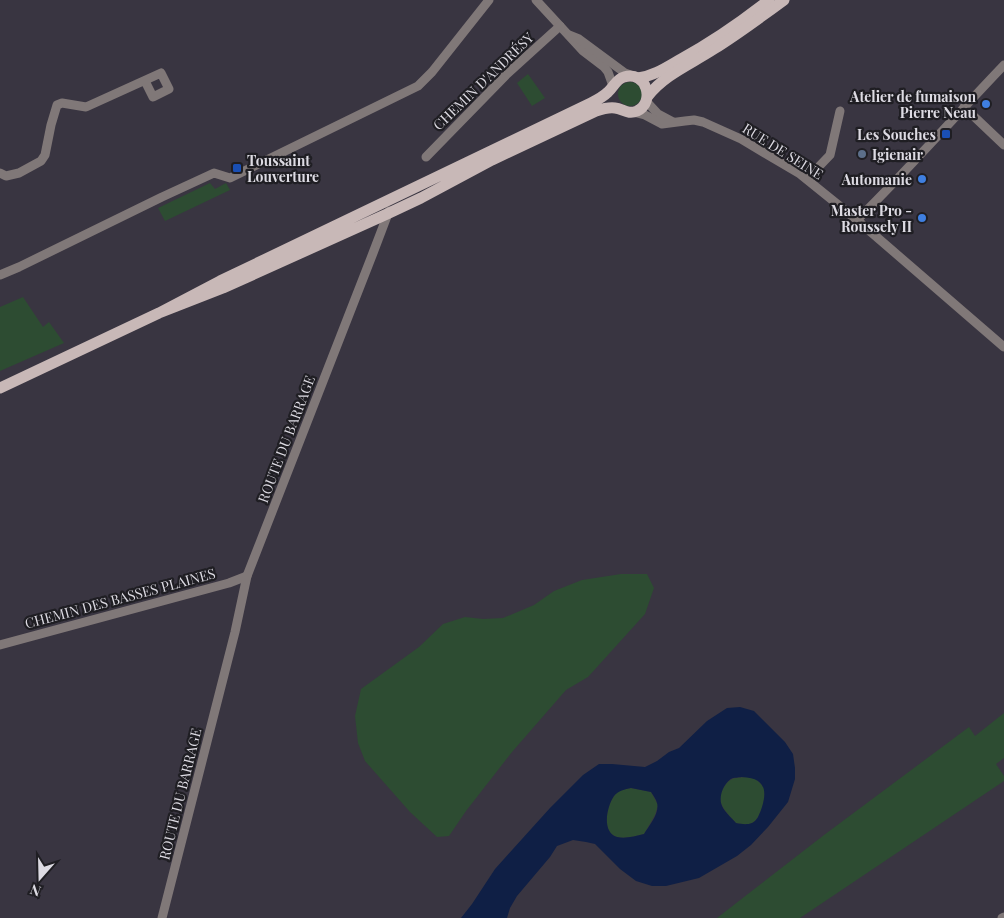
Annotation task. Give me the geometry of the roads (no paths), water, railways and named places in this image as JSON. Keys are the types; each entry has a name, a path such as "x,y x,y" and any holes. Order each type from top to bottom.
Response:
{"main road":[{"path":"0,388 159,313 220,281 591,103 600,98 623,77 636,77 658,72 707,44 769,0"},
{"path":"612,87 611,99 617,108 627,113 643,107 655,87 784,0"},
{"path":"636,77 646,86 647,99"},
{"path":"159,313 223,288 387,214 492,160 596,111 603,108 617,108"}],"street":[{"path":"0,275 214,173 230,178 418,86 432,72 489,0"},
{"path":"536,0 582,51 604,67 608,72 612,87"},
{"name":"CHEMIN D'ANDRÉSY","path":"426,157 506,75 560,26"},
{"path":"568,34 579,39 625,73 636,77"},
{"path":"857,220 902,175 1004,65"},
{"path":"0,173 6,176 41,161 45,154 57,105 62,103 86,107 145,81"},
{"path":"647,99 658,114 673,122"},
{"path":"964,107 1004,145"},
{"path":"807,179 830,154 840,111"},
{"name":"RUE DE SEINE","path":"633,112 662,124 694,120 703,122 740,139 807,179 1004,347"},
{"path":"387,214 399,196"},
{"name":"ROUTE DU BARRAGE","path":"162,918 235,632 247,576 387,214"},
{"name":"CHEMIN DES BASSES PLAINES","path":"0,645 229,583 247,576"}],"water":[{"path":"740,707 754,711 785,742 793,754 795,779 788,802 751,845 737,856 699,878 666,886 652,886 636,881 620,869 595,844 573,840 557,846 517,896 507,918 461,918 495,869 550,808 583,775 599,764 645,767 679,748 707,721 727,708","holes":["742,777 756,780 763,786 764,791 759,816 754,822 748,824 736,823 725,811 721,803 722,792 727,782 733,778","631,788 651,792 657,802 657,811 644,834 617,837 612,834 607,824 609,806 616,794"]}],"place":[{"name":"Atelier de fumaison Pierre Neau","path":"986,104"},
{"name":"Les Souches","path":"946,134"},
{"name":"Igienair","path":"862,154"},
{"name":"Toussaint Louverture","path":"237,168"},
{"name":"Automanie","path":"922,179"},
{"name":"Master Pro - Roussely II","path":"922,218"}]}
